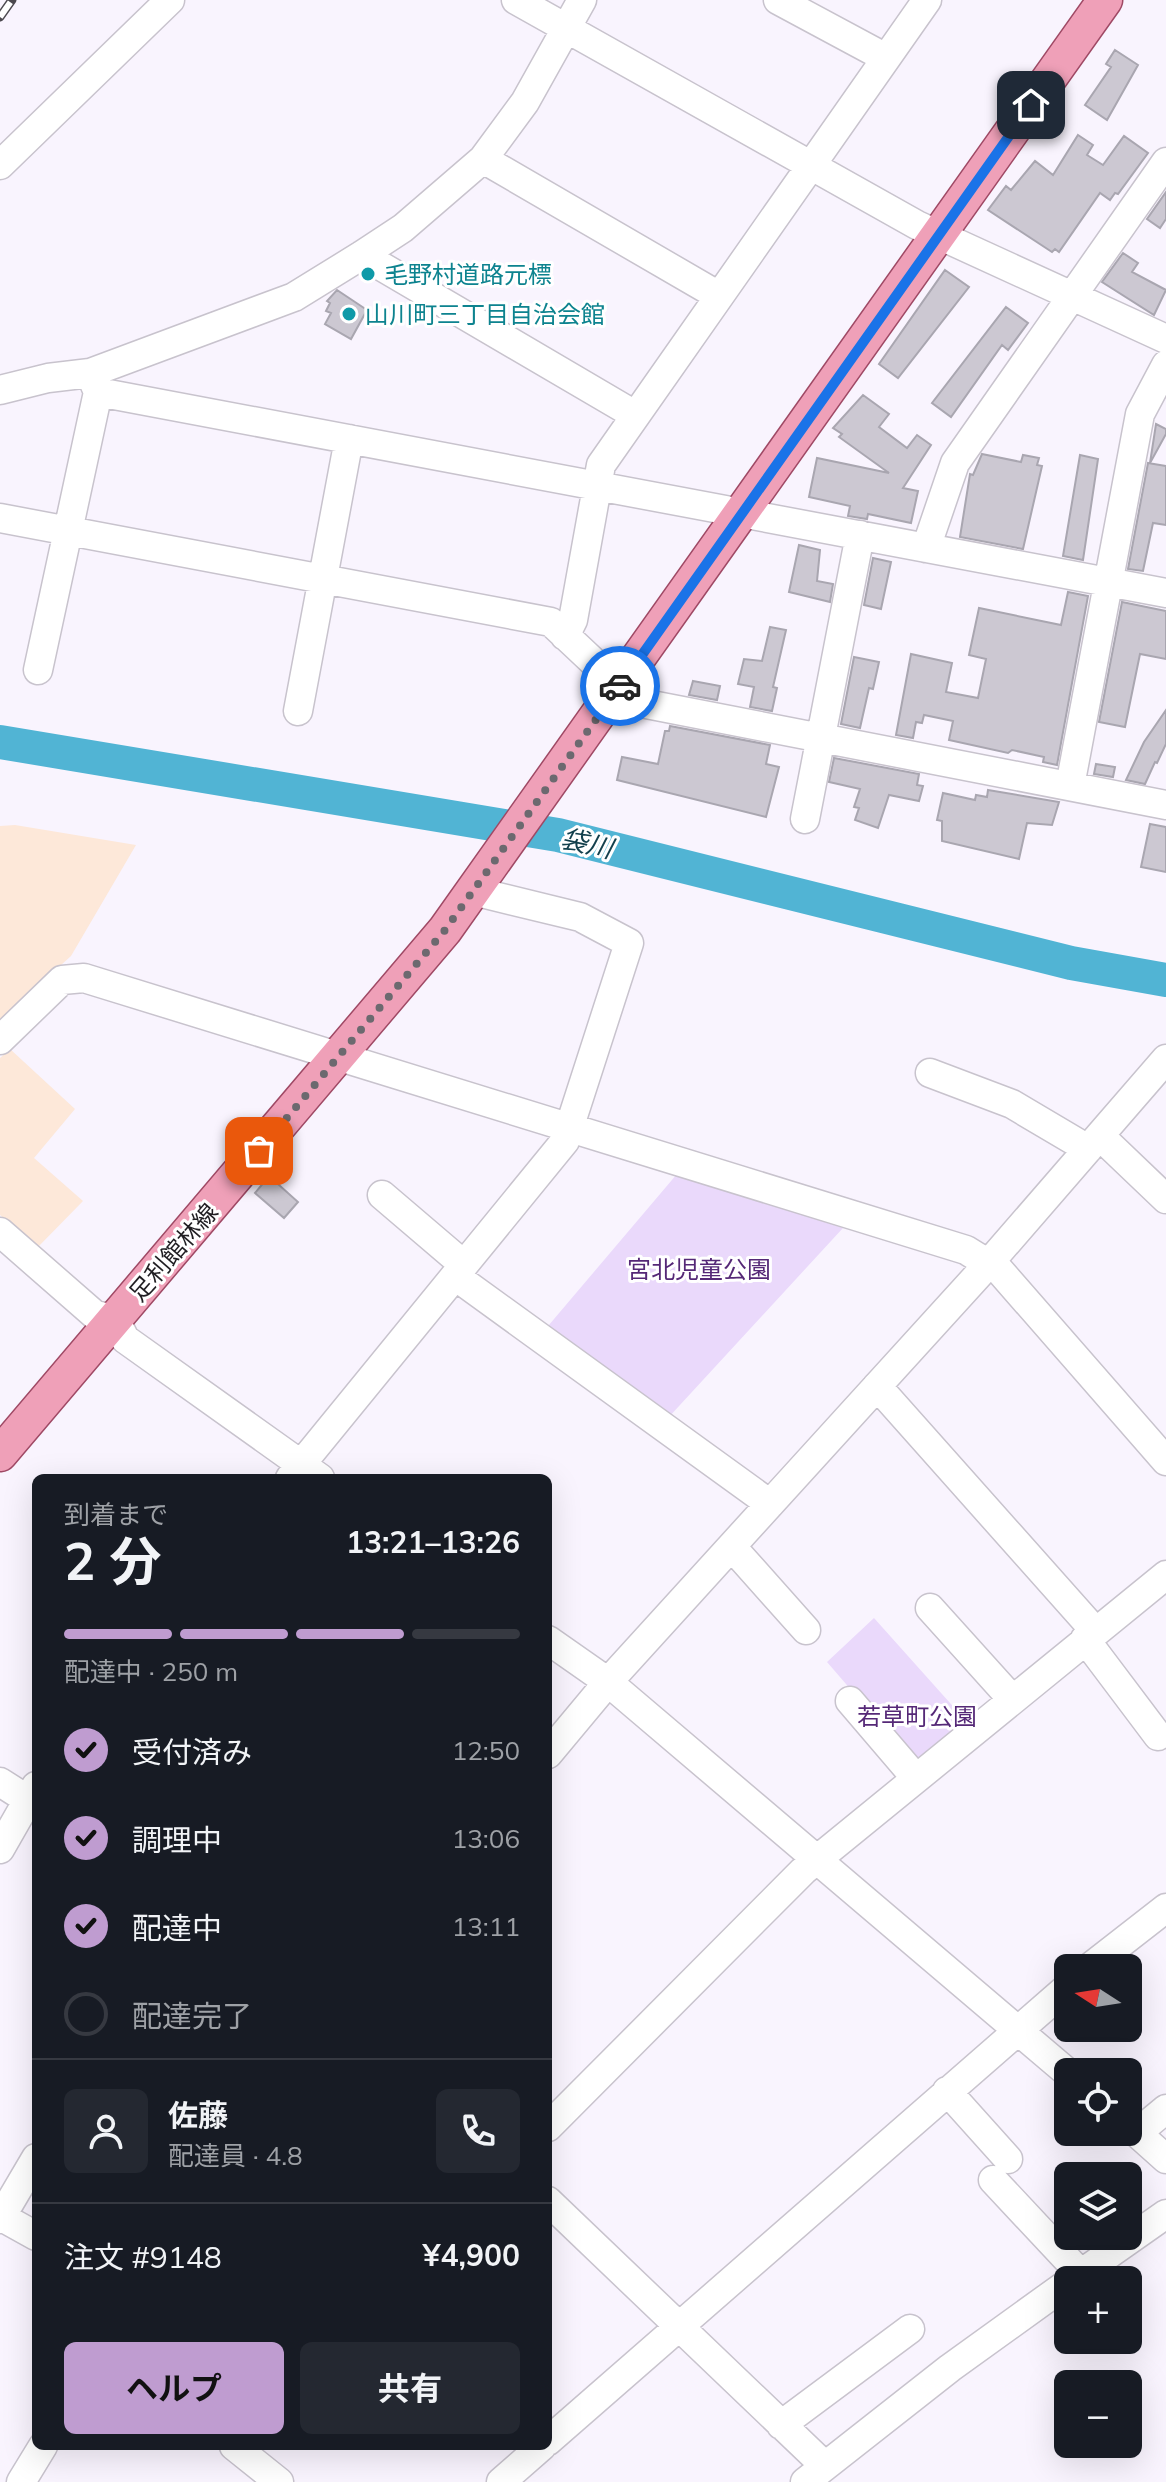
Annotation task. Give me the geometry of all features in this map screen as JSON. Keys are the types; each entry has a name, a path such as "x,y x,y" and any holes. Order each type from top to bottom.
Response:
{"main road":[{"name":"足利館林線","path":"0,1454 342,1055 474,889 1105,0"}],"street":[{"path":"0,165 170,0"},
{"path":"516,0 939,235 1166,339"},
{"path":"94,383 294,297 403,228 483,159 525,102 582,0"},
{"path":"778,0 886,58"},
{"path":"565,636 573,620 601,465 927,0"},
{"path":"483,159 719,296"},
{"path":"926,548 955,463 1070,295 1163,172"},
{"path":"362,255 635,415"},
{"path":"1070,786 1140,414 1166,365"},
{"path":"7,381 94,383 349,439 1166,593"},
{"path":"38,670 69,532 94,383"},
{"path":"298,711 349,439"},
{"path":"0,518 551,622 636,702 1166,805"},
{"path":"805,819 860,535"},
{"path":"0,1232 95,1315 115,1319 125,1339 304,1474 460,1271 565,1141 629,943 580,917 474,889"},
{"path":"0,1040 62,980 84,978 342,1055 966,1250 990,1262 1166,1461"},
{"path":"552,1749 608,1682 990,1262 1166,1059"},
{"path":"930,1073 1012,1104 1094,1142 1166,1199"},
{"path":"382,1195 460,1271 770,1504"},
{"path":"877,1386 1090,1635 1158,1736"},
{"path":"732,1547 806,1630"},
{"path":"552,2123 816,1859 1166,1575"},
{"path":"930,1608 1011,1698"},
{"path":"552,1643 608,1682 1054,2061"},
{"path":"850,1701 915,1777"},
{"path":"0,1782 32,1797"},
{"path":"0,1849 32,1799"},
{"path":"1107,1954 1166,1908"},
{"path":"552,2437 1054,1999"},
{"path":"947,2091 1065,2266"},
{"path":"1142,2123 1166,2109"},
{"path":"1142,2138 1166,2159"},
{"path":"32,2165 0,2217 32,2234"},
{"path":"552,2205 781,2425 815,2474 950,2368 1054,2293"},
{"path":"1092,2266 1166,2214"},
{"path":"781,2425 910,2329"},
{"path":"21,2482 41,2450"},
{"path":"501,2482 537,2450"}],"shaded area":[{"path":"15,825 136,845 71,956 0,1020 0,826"},
{"path":"10,1049 75,1109 34,1158 83,1201 37,1248 0,1215 0,1058"}],"green space":[{"name":"宮北児童公園","path":"677,1174 843,1228 668,1418 543,1332"},
{"name":"若草町公園","path":"874,1618 967,1722 915,1764 827,1662"}],"building":[{"path":"1115,50 1138,65 1107,120 1085,105 1111,67 1106,64"},
{"path":"1078,135 1093,145 1087,155 1103,165 1124,136 1148,153 1118,194 1115,193 1110,200 1100,193 1059,252 1055,249 1052,252 988,210 1006,186 1011,190 1035,161 1053,175"},
{"path":"1166,192 1166,219 1160,228 1147,219"},
{"path":"1123,253 1138,263 1132,272 1166,290 1154,315 1102,282"},
{"path":"945,270 969,287 898,378 879,364"},
{"name":"山川町三丁目自治会館","path":"337,290 367,310 351,339 325,324 331,313 326,311 330,303 327,301"},
{"path":"1006,307 1028,323 1008,350 1002,345 951,417 932,403"},
{"path":"863,395 889,414 879,427 907,448 917,435 931,445 903,488 918,491 911,523 868,514 867,519 848,516 850,506 809,497 817,458 889,473 839,437 842,434 833,428"},
{"path":"1156,424 1166,429 1166,434 1150,463"},
{"path":"982,454 1021,462 1023,455 1039,458 1037,465 1042,466 1023,549 960,537 970,474 973,475"},
{"path":"1080,455 1098,459 1083,560 1063,556"},
{"path":"1148,463 1166,466 1166,525 1153,523 1143,571 1128,569"},
{"path":"799,545 820,550 817,581 833,584 830,602 789,592"},
{"path":"873,558 891,562 881,609 864,605"},
{"path":"1068,592 1088,596 1057,765 1043,762 1044,757 1012,750 1008,753 949,740 953,721 924,715 922,723 916,722 913,738 896,735 911,654 952,663 946,692 978,698 986,659 969,655 979,608 1061,625"},
{"path":"1122,602 1166,611 1166,659 1140,654 1125,727 1099,722"},
{"path":"770,627 786,630 773,687 777,688 772,711 750,707 754,687 738,684 744,659 762,661"},
{"path":"854,657 879,662 873,689 869,688 860,728 841,724"},
{"path":"693,681 720,686 717,700 689,695"},
{"path":"1166,710 1166,744 1145,784 1126,780 1144,742"},
{"path":"670,726 770,745 766,764 779,767 766,817 617,780 622,757 658,764 665,731 669,731"},
{"path":"834,758 919,774 917,785 923,786 919,801 889,795 878,828 855,820 859,808 854,807 860,789 829,782"},
{"path":"1096,764 1115,767 1113,777 1094,774"},
{"path":"988,790 1059,802 1052,825 1027,823 1019,859 942,841 942,821 937,820 943,793 975,800 976,795 987,797"},
{"path":"1150,824 1166,827 1166,872 1141,867"},
{"path":"269,1176 298,1202 284,1218 255,1193"}],"waterway":[{"name":"袋川","path":"0,742 558,835 1071,963 1166,980"}],"railway":[{"path":"0,17 12,0"}],"way so far":[{"path":"259,1151 445,930 620,686"}],"place":[{"name":"毛野村道路元標","path":"368,274"},
{"name":"山川町三丁目自治会館","path":"349,314"}],"route":[{"path":"620,686 1031,105"}]}
